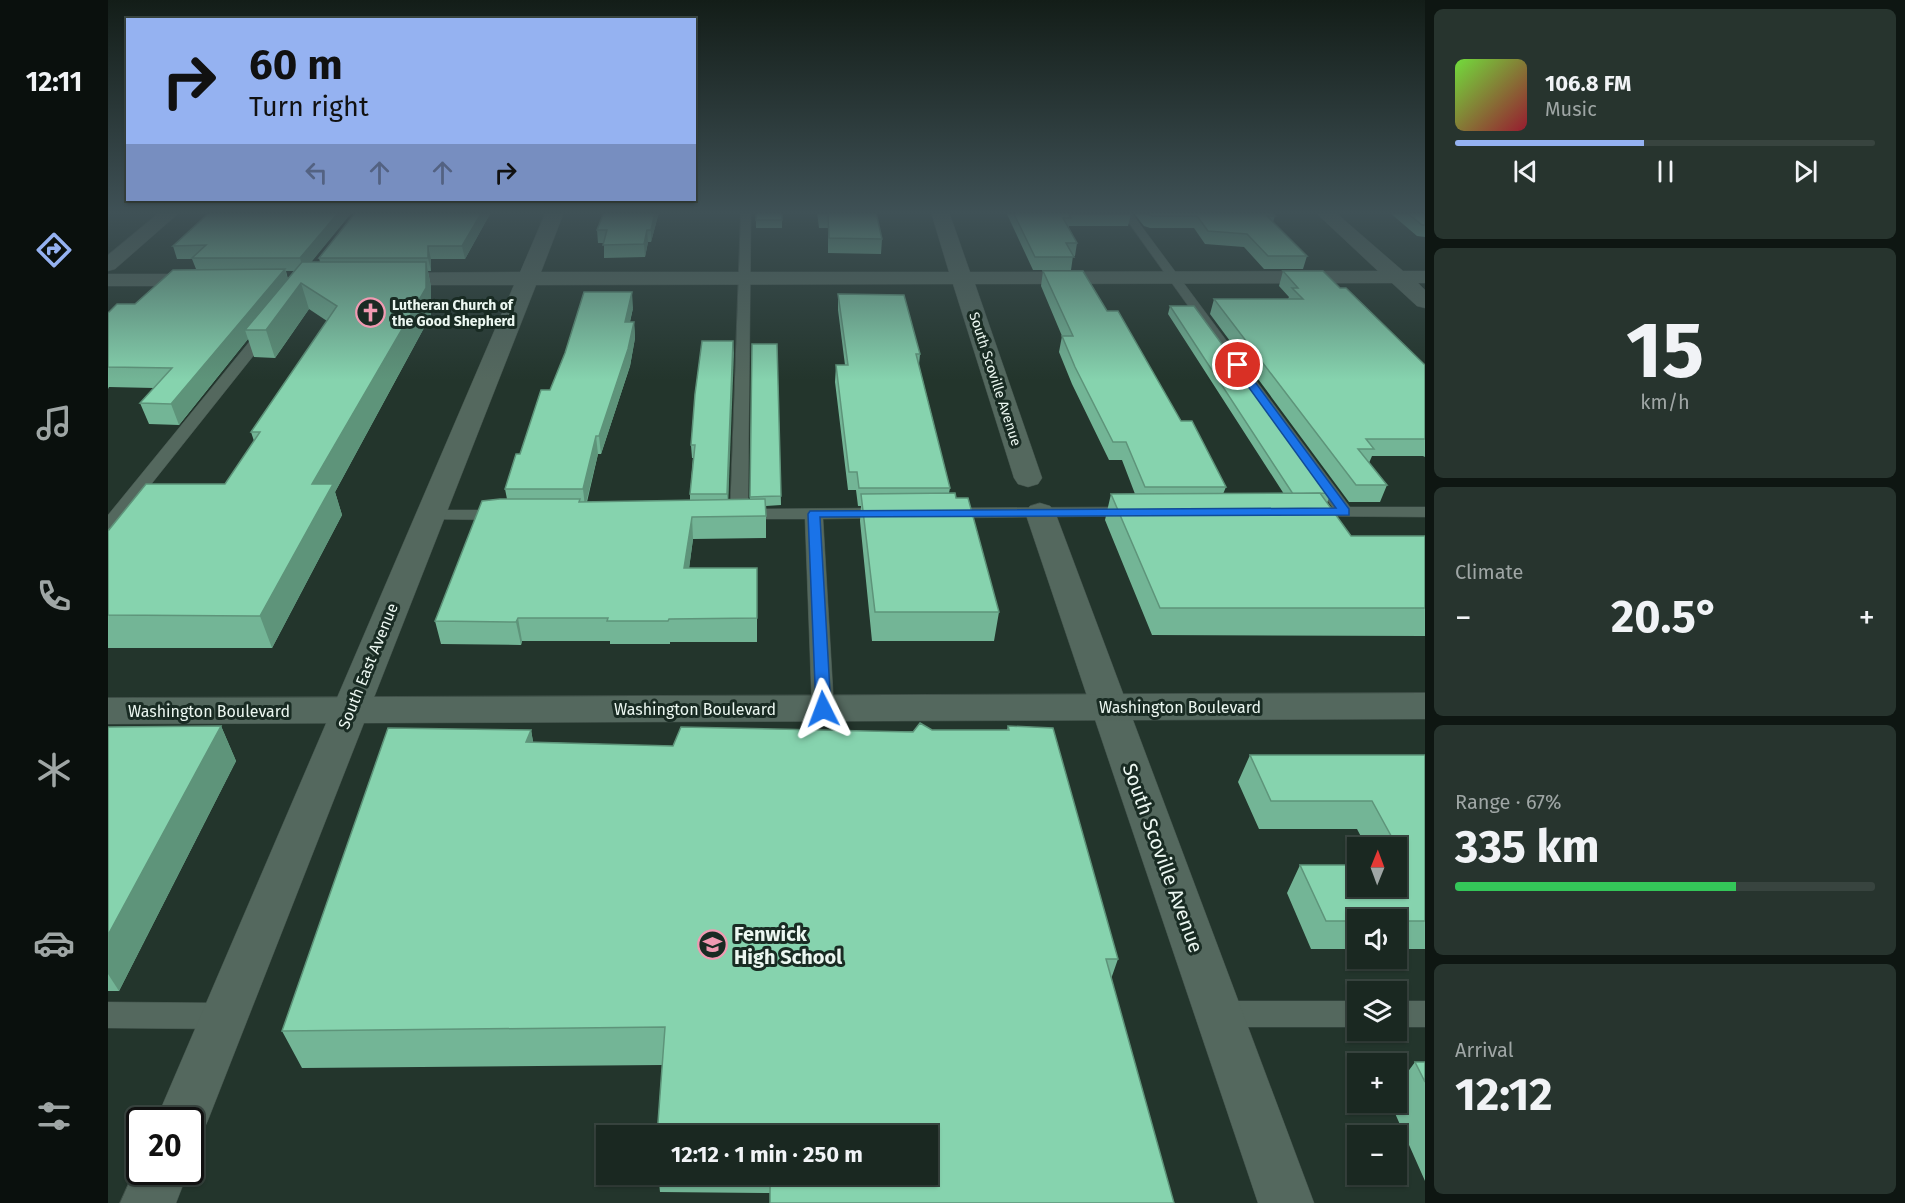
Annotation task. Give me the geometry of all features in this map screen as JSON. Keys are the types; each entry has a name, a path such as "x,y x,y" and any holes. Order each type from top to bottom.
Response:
{"street":[{"name":"South East Avenue","path":"187,1107 532,268"},
{"name":"South Scoville Avenue","path":"960,268 1034,495 1286,1203"},
{"path":"1387,268 1425,301"},
{"path":"364,279 1425,277"},
{"path":"108,280 228,279"},
{"name":"Washington Boulevard","path":"108,711 1425,706"},
{"path":"148,1203 156,1185"}],"lane":[{"path":"744,268 733,514 904,513"},
{"path":"1167,268 1345,512"},
{"path":"108,527 280,312"},
{"path":"927,513 1034,495 1154,512"},
{"path":"1285,512 1425,512"},
{"path":"814,514 823,709"},
{"path":"430,515 513,515"},
{"path":"1219,1014 1347,1014"},
{"path":"1407,1014 1425,1014"},
{"path":"108,1015 225,1016"}],"building":[{"path":"297,268 426,268 426,288 312,484 333,484 260,616 108,615 108,531 146,484 225,484 260,432 251,432 337,306 301,283 266,330 245,330"},
{"path":"285,269 171,404 140,403 172,368 108,367 108,313 117,304 135,304 173,270"},
{"path":"1043,271 1083,271 1107,311 1118,311 1181,421 1192,421 1226,487 1145,487 1126,442 1113,442 1075,367 1062,336 1073,336"},
{"path":"1283,271 1323,271 1340,288 1346,288 1425,365 1425,439 1366,439 1374,449 1358,449 1387,485 1356,485 1214,299 1303,299 1292,288 1298,288"},
{"path":"584,292 632,292 625,322 634,322 628,349 599,436 596,436 583,489 505,489 516,454 520,454 541,390 550,390 565,353"},
{"path":"838,294 904,295 920,354 916,354 950,488 859,488 857,472 849,472 836,365 848,365"},
{"path":"1170,306 1194,306 1331,493 1293,494"},
{"path":"702,341 733,341 727,494 690,494 695,445 691,445 695,394"},
{"path":"752,344 777,344 781,496 750,497"},
{"path":"955,493 956,498 968,498 999,612 875,612 861,494"},
{"path":"1320,493 1351,536 1425,536 1425,608 1160,608 1111,494"},
{"path":"580,499 579,502 765,499 766,516 692,517 684,568 757,568 757,618 607,621 608,618 518,618 516,622 435,621 482,501"},
{"name":"Fenwick High School","path":"920,723 932,730 1009,730 1008,726 1053,728 1118,959 1106,959 1174,1203 770,1203 770,1185 938,1185 938,1125 658,1125 665,1027 282,1031 388,728 531,730 526,742 673,746 681,727 913,732"},
{"path":"221,726 108,935 108,727"},
{"path":"1250,755 1425,755 1425,921 1407,921 1407,909 1347,909 1347,921 1326,921 1300,865 1347,865 1347,897 1407,897 1407,837 1392,837 1372,801 1271,801"},
{"path":"1415,1062 1425,1062 1425,1082"}],"place":[{"name":"Lutheran Church of the Good Shepherd","path":"371,313"},
{"name":"Fenwick High School","path":"713,945"}],"route":[{"path":"823,709 814,514 1345,512 1238,365"}]}
